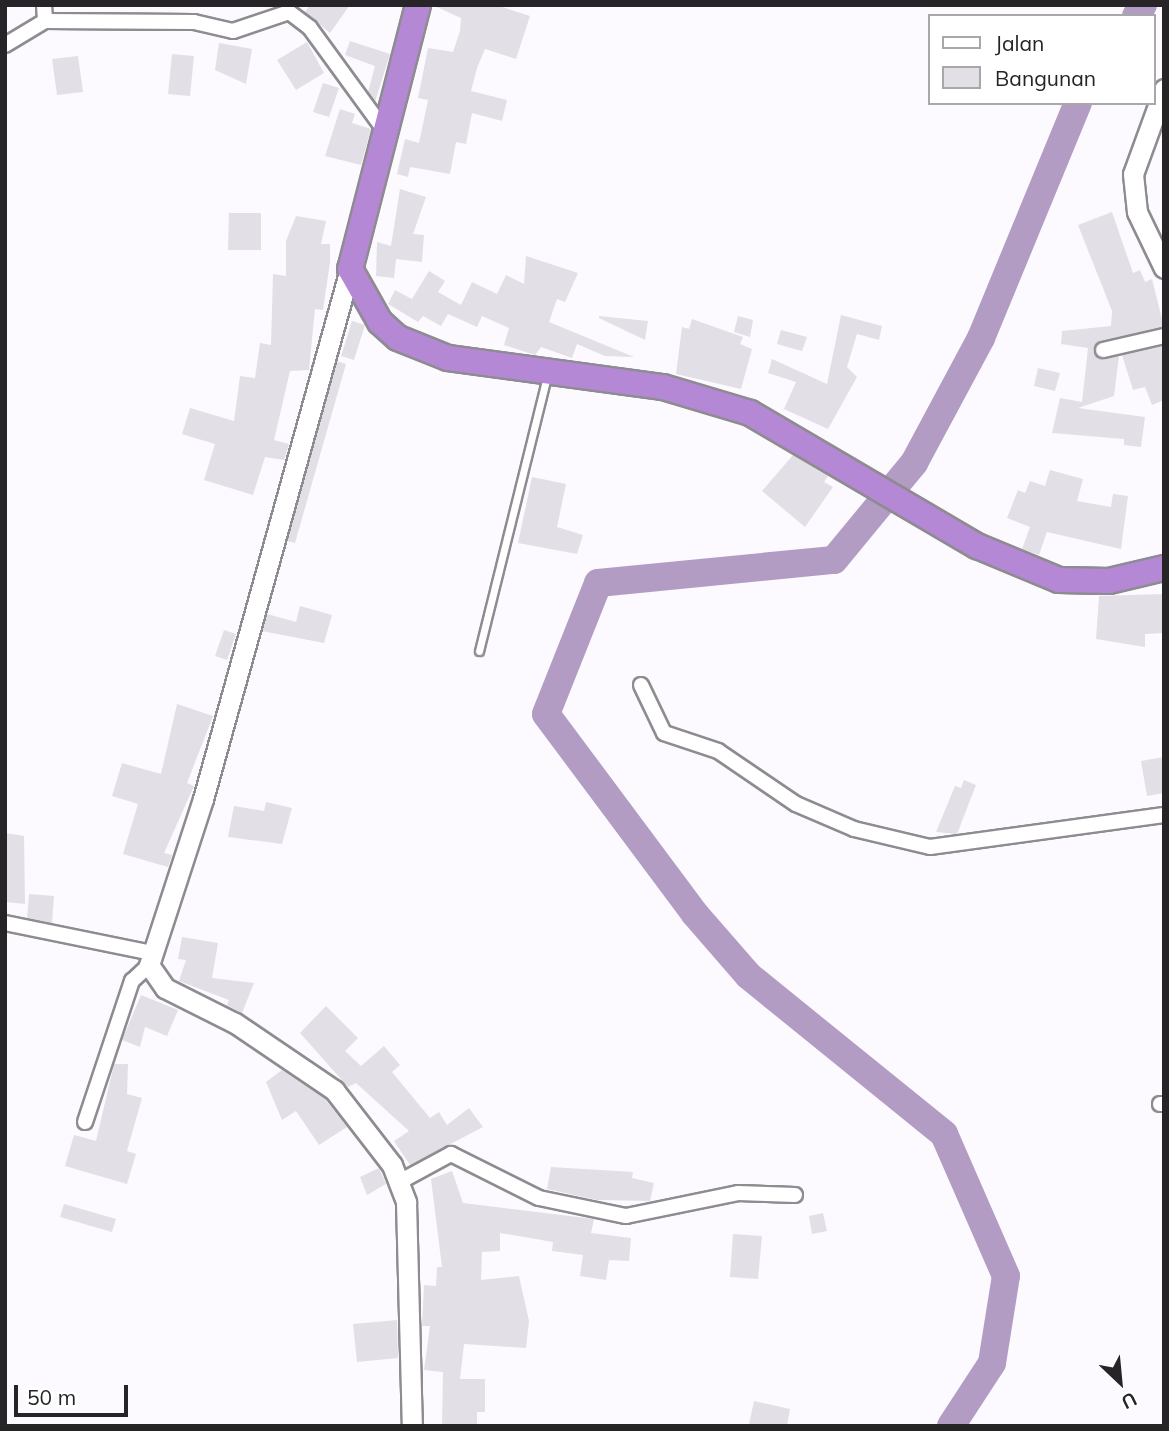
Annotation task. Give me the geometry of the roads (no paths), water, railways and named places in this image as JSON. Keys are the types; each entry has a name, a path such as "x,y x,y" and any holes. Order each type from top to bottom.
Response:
{"highway":[{"path":"418,5 350,269 380,321 419,350 548,372 663,387 721,403 778,426 1016,566 1059,580 1109,581 1164,568"}],"street":[{"path":"44,5 45,21"},
{"path":"5,46 45,21 194,22 233,31 289,12 310,28 385,131"},
{"path":"1164,89 1133,174 1137,212 1164,268"},
{"path":"85,1122 132,982 151,959 203,799 350,269"},
{"path":"1103,350 1164,336"},
{"path":"641,685 664,733 718,751 796,804 854,829 930,846 1164,815"},
{"path":"5,923 151,959"},
{"path":"151,959 165,988 235,1023 334,1090 401,1181 412,1426"},
{"path":"401,1181 451,1154 539,1198 626,1216 738,1193 795,1195"}],"lane":[{"path":"479,650 548,372"}],"waterway":[{"path":"1137,14 1143,5"},
{"path":"951,1426 992,1363 1006,1276 944,1134 748,975 695,914 546,714 598,583 834,560 914,463 981,338 1077,105"}]}
